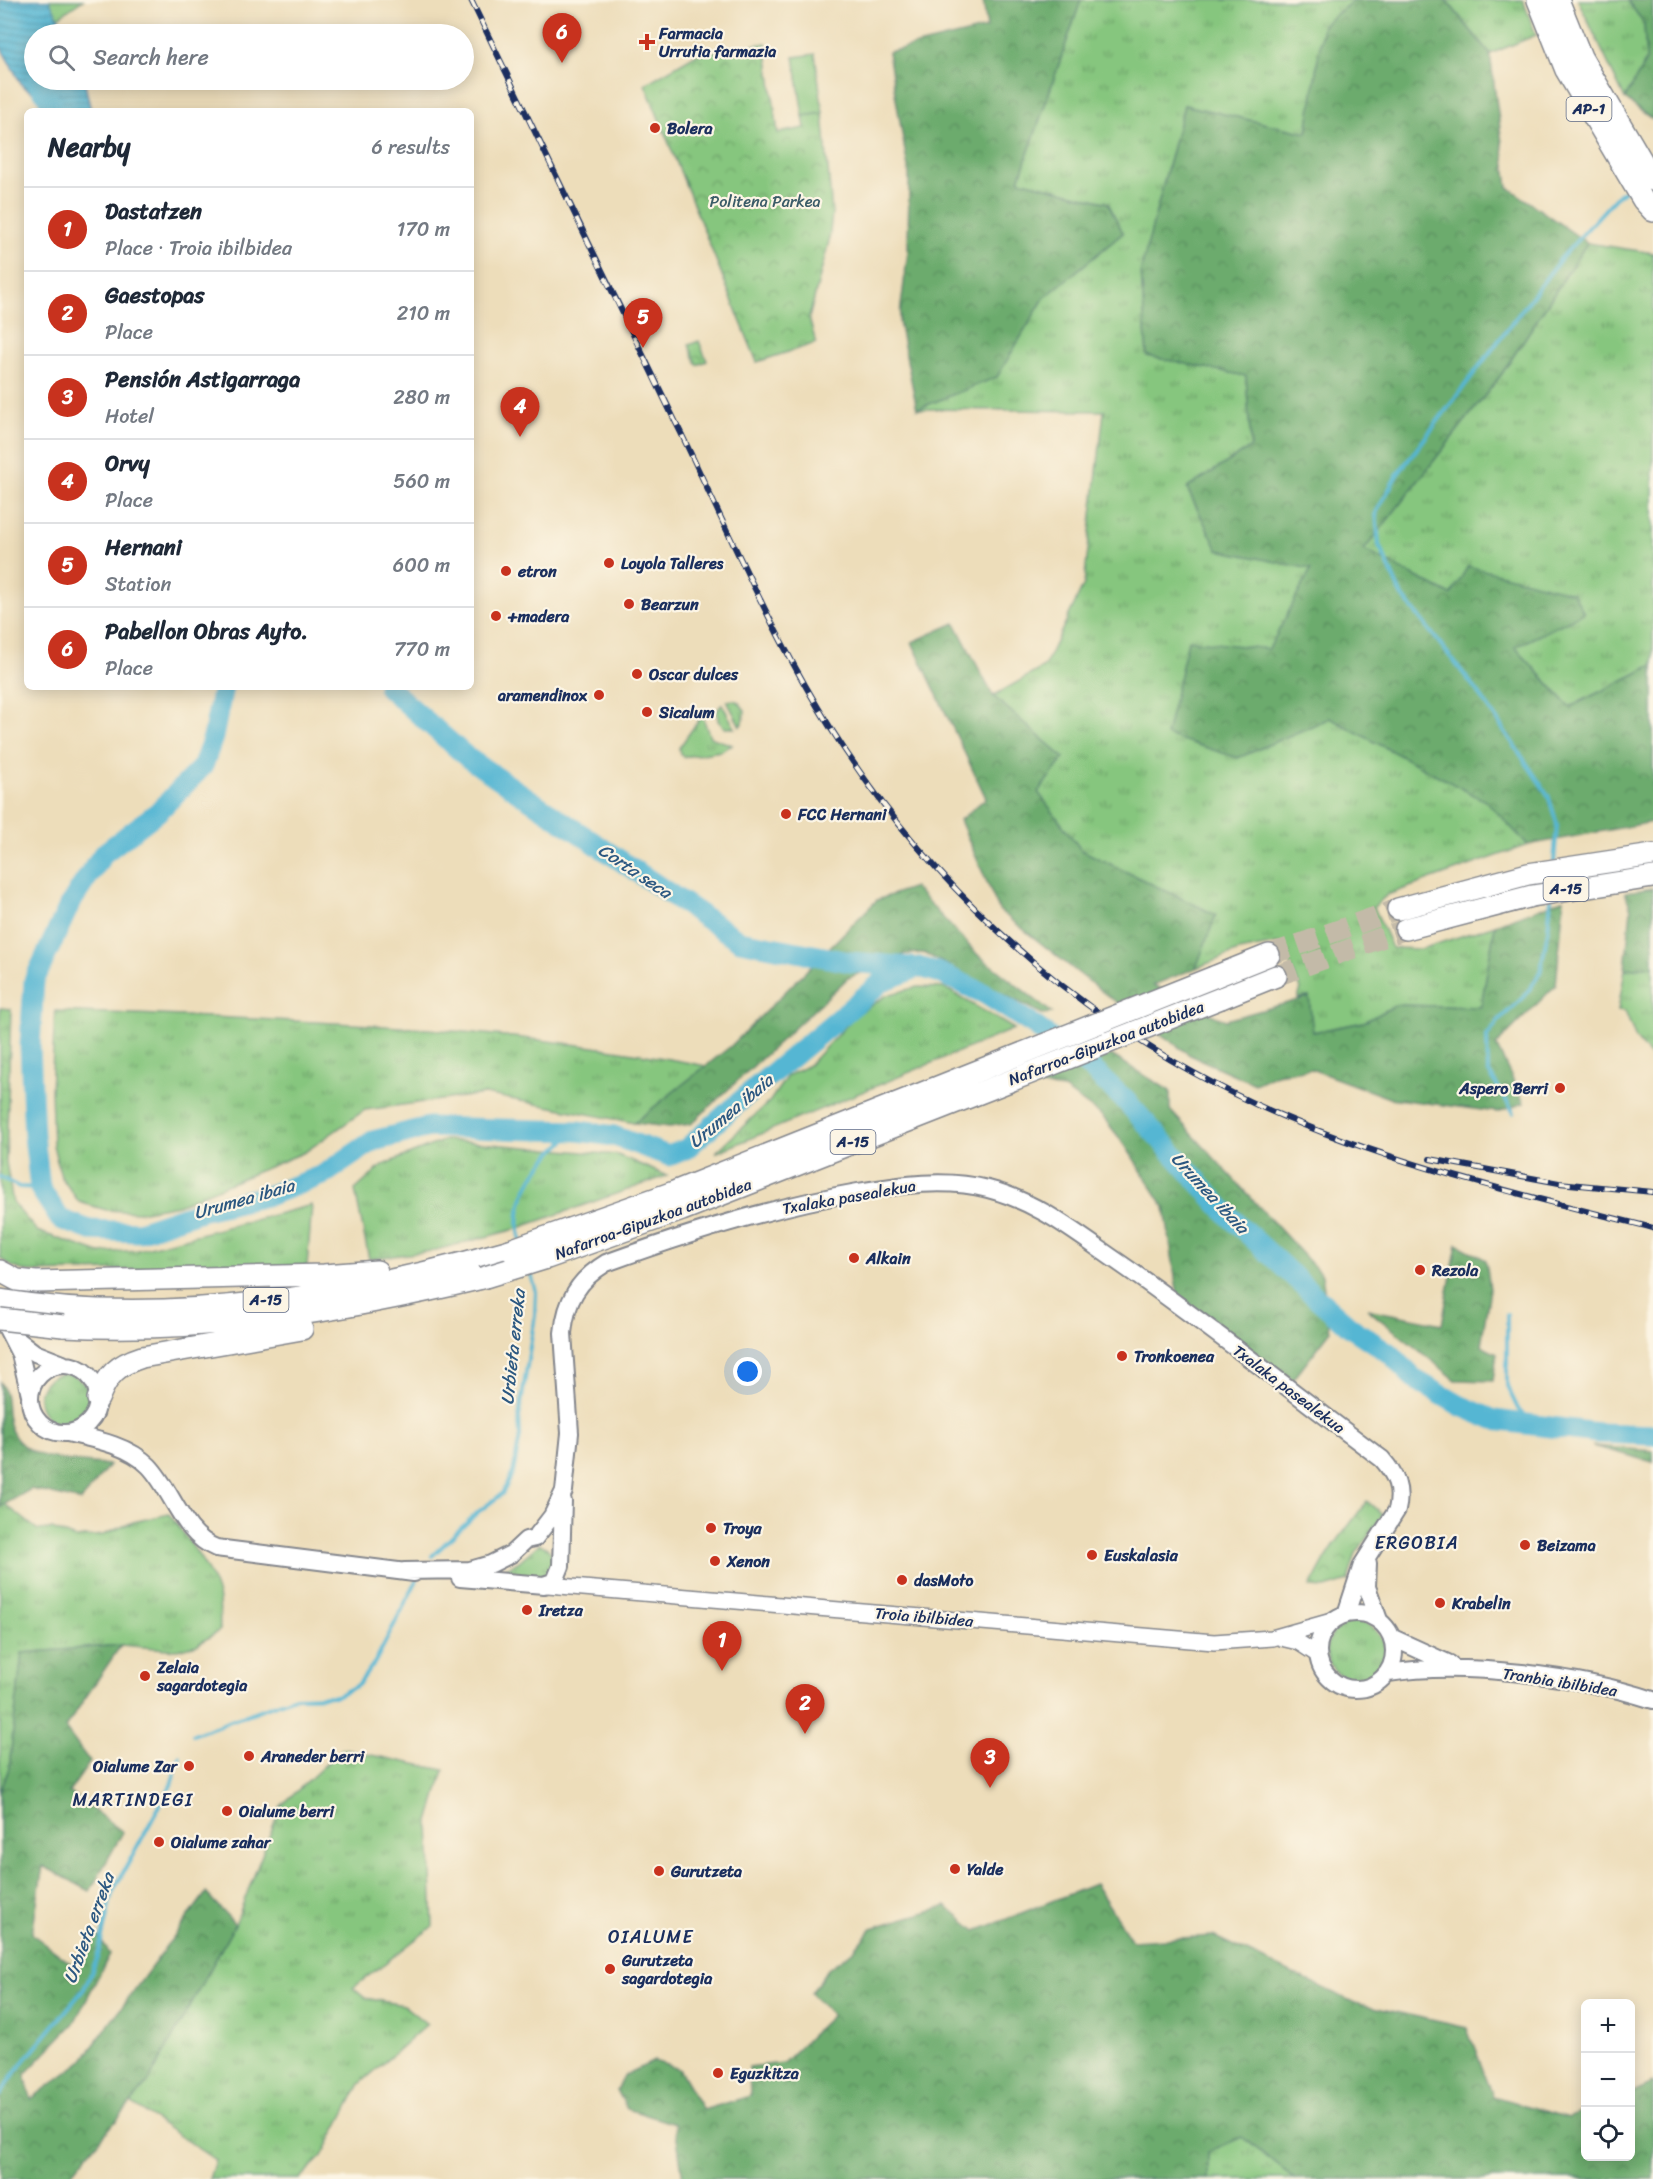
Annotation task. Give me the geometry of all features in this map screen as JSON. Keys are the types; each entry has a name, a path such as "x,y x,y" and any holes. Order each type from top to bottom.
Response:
{"highway":[{"name":"AP-1","path":"1538,0 1566,70 1643,200 1653,211"},
{"name":"AP-1","path":"1558,0 1581,57 1653,180"},
{"name":"A-15","path":"1398,909 1528,874 1653,855"},
{"name":"A-15","path":"1406,929 1480,908 1581,887 1653,877"},
{"name":"Nafarroa-Gipuzkoa autobidea","path":"4,1323 160,1328 242,1323 330,1312 437,1289 477,1263 674,1192 1269,956"},
{"name":"Nafarroa-Gipuzkoa autobidea","path":"0,1300 52,1306 159,1309 273,1299 381,1282 477,1263 547,1258 682,1210 1275,976"},
{"path":"0,1271 17,1280 36,1282 324,1275 477,1263"},
{"path":"97,1406 111,1372 121,1364 142,1357 333,1323 392,1308 437,1289"}],"main road":[{"name":"Txalaka pasealekua","path":"404,1571 475,1569 506,1557 526,1540 535,1538 552,1516 564,1491 570,1425 564,1325 574,1292 591,1272 606,1263 719,1224 816,1199 901,1185 938,1183 986,1188 1036,1206 1157,1290 1382,1459 1394,1473 1400,1499 1394,1519 1359,1571 1339,1617"},
{"path":"4,1323 24,1364 34,1415 40,1423 48,1429 122,1449"},
{"path":"4,1323 35,1353 84,1371 97,1388 97,1406 105,1433 122,1449 148,1466 193,1530 208,1545 231,1550 440,1577 548,1585 557,1578 561,1561 564,1491"},
{"path":"30,1395 38,1377 54,1366 63,1364"},
{"path":"67,1433 84,1427 97,1406"},
{"path":"535,1538 549,1540 561,1561"},
{"path":"1370,1553 1367,1587 1379,1620 1393,1638 1395,1656 1388,1673 1367,1688 1350,1689 1328,1677 1318,1655 1322,1632 1339,1617 1363,1613 1379,1620"},
{"name":"Tranbia ibilbidea","path":"1393,1638 1428,1656 1465,1669"},
{"name":"Tranbia ibilbidea","path":"1388,1673 1426,1668 1465,1669 1585,1683 1653,1700"}],"street":[{"path":"561,1561 566,1578 576,1586"},
{"name":"Troia ibilbidea","path":"548,1585 1214,1642 1272,1638 1298,1642 1318,1655"},
{"name":"Troia ibilbidea","path":"1272,1638 1339,1617"}],"green space":[{"path":"43,0 83,0 54,20"},
{"path":"983,0 1081,0 1019,180 1108,203 1123,233 1044,298 997,377 917,409 899,322 908,251 909,174 888,52 987,28"},
{"path":"1081,0 1354,0 1323,25 1307,133 1184,105 1141,270 1147,356 1246,376 1251,447 1187,489 1218,549 1312,569 1269,649 1238,758 1330,718 1488,802 1528,845 1387,895 1374,907 1392,948 1421,949 1495,925 1481,1007 1396,1005 1364,1022 1312,1032 1309,997 1298,998 1301,989 1280,943 1239,951 1196,968 1215,915 1081,850 1037,792 1063,757 993,696 1044,667 1084,584 1104,411 917,409 997,377 1044,298 1123,233 1108,203 1019,180"},
{"path":"1354,0 1446,0 1490,54 1508,187 1587,243 1501,375 1364,550 1451,595 1468,566 1573,593 1584,613 1515,647 1570,707 1653,665 1653,822 1528,845 1487,802 1330,718 1238,758 1166,735 1188,640 1269,649 1311,569 1218,550 1187,488 1251,447 1246,376 1147,356 1141,270 1184,105 1307,133 1323,25"},
{"path":"1446,0 1523,0 1536,35 1490,54"},
{"path":"1578,0 1627,0 1644,23 1646,60 1625,99"},
{"path":"1627,0 1653,0 1653,120 1625,99 1646,60 1644,23"},
{"name":"Politena Parkea","path":"766,43 778,133 805,128 803,116 823,113 832,213 829,241 809,318 816,343 757,362 645,84 695,55"},
{"path":"815,54 823,113 803,116 794,57"},
{"path":"1587,243 1653,253 1653,665 1570,707 1515,647 1583,613 1451,595 1364,550 1501,375"},
{"path":"699,341 707,361 697,365 689,345"},
{"path":"955,623 993,696 1064,758 1038,792 1081,850 1216,915 1196,968 1153,985 1217,1017 1226,1020 1309,997 1313,1032 1364,1022 1396,1005 1481,1007 1495,925 1564,899 1556,985 1496,1045 1524,1103 1497,1112 1389,1098 1311,1069 1276,1074 1255,1084 1190,1055 1101,991 999,910 960,820 986,798 912,642"},
{"path":"727,701 739,702 745,711 743,723 740,726"},
{"path":"722,704 735,728 725,728 718,721 717,711"},
{"path":"702,715 710,737 732,745 721,751 684,757 680,754 679,748"},
{"path":"914,887 977,954 1052,1013 1042,1014 924,953 905,954 848,978 691,1124 669,1127 634,1123 731,1046 877,900"},
{"path":"1653,888 1653,966 1625,969 1631,909 1625,892"},
{"path":"1653,966 1653,1060 1636,1039 1625,1011 1618,1010 1625,969"},
{"path":"917,987 945,988 1014,1029 715,1153 770,1101 787,1076 809,1065 856,1015 887,995"},
{"path":"0,1008 11,1009 6,1162 13,1203 37,1231 100,1253 138,1250 312,1205 307,1266 28,1272 13,1267 0,1258"},
{"path":"55,1011 300,1021 463,1032 625,1052 706,1066 634,1123 485,1094 365,1110 305,1152 178,1205 139,1212 106,1210 79,1202 61,1177 53,1145 51,1091"},
{"path":"1111,1055 1170,1091 1170,1110 1322,1275 1330,1332 1293,1380 1178,1297 1165,1208 1125,1145 1102,1116 1064,1089 1034,1085"},
{"path":"445,1140 618,1155 667,1176 516,1229 432,1251 369,1259 355,1190 383,1165"},
{"path":"1457,1244 1486,1260 1490,1289 1481,1345 1497,1353 1493,1381 1456,1380 1367,1309 1442,1324"},
{"path":"59,1374 69,1374 82,1381 89,1394 89,1404 82,1417 69,1424 59,1424 50,1420 43,1413 39,1404 39,1394 43,1385 50,1378"},
{"path":"0,1382 5,1393 10,1427 17,1439 27,1448 52,1458 109,1465 81,1501 31,1489 0,1507"},
{"path":"1592,1446 1653,1451 1653,1462"},
{"path":"1367,1501 1383,1515 1356,1553 1348,1581 1325,1588 1310,1587 1329,1552"},
{"path":"5,1504 38,1530 52,1529 75,1538 103,1535 133,1522 169,1514 197,1553 215,1586 219,1604 220,1630 197,1645 177,1650 121,1645 22,1653 9,1768 0,1793 0,1507"},
{"path":"539,1544 546,1547 553,1557 549,1573 536,1578 493,1575 518,1562"},
{"path":"1350,1622 1362,1622 1377,1630 1385,1645 1385,1657 1377,1672 1362,1680 1350,1680 1335,1672 1327,1657 1327,1645 1335,1630"},
{"path":"121,1645 65,1728 90,1762 69,1792 123,1832 90,1891 43,1866 32,1934 77,1968 94,1930 110,1954 74,2023 25,2074 31,2099 82,2061 206,1893 235,1924 147,2084 67,2179 0,2179 0,1793 9,1768 22,1653"},
{"path":"342,1749 444,1770 429,1822 433,1926 353,1988 365,1998 403,2005 427,2024 360,2084 322,2156 299,2179 209,2179 215,2160 131,2103 147,2084 235,1924 281,1806"},
{"path":"1095,1884 1132,1941 1213,1936 1355,2003 1467,2028 1493,2096 1568,2118 1581,2113 1581,2161 1635,2161 1635,2091 1653,2083 1653,2179 1295,2179 1242,2137 1208,2152 1208,2179 683,2179 675,2124 627,2109 617,2090 625,2075 654,2061 679,2069 703,2110 750,2096 749,2067 783,2063 832,2015 811,1993 828,1969 854,1950 872,1928 946,1906 976,1931"},
{"path":"1242,2137 1295,2179 1208,2179 1207,2152"}],"water":[{"path":"0,0 49,0 62,24 24,24 24,88 0,46"},
{"path":"28,90 86,90 90,108 61,108"}],"waterway":[{"name":"Urumea ibaia","path":"43,90 54,108"},
{"path":"1554,862 1557,824 1548,795 1478,692 1401,594 1379,545 1376,513 1397,475 1562,257 1618,195 1627,189"},
{"name":"Urumea ibaia","path":"222,690 213,737 203,766 159,811 103,854 70,904 34,981 30,1046 34,1136 40,1188 60,1219 90,1230 139,1232 204,1210 270,1195 323,1175 373,1141 429,1127 578,1131 614,1136 669,1156 686,1149 883,981 919,967 940,973 985,994 1035,1026 1093,1070 1126,1101 1229,1216 1319,1300 1350,1327 1392,1355 1414,1379 1461,1406 1494,1420 1598,1433 1653,1435"},
{"name":"Corta seca","path":"391,690 468,758 740,941 850,962 911,967"},
{"path":"1514,1113 1488,1071 1487,1036 1500,1019 1525,996 1540,973 1551,899"},
{"name":"Urbieta erreka","path":"521,1240 518,1224 520,1209 532,1178 553,1152 578,1131"},
{"path":"0,1177 19,1187 40,1188"},
{"name":"Urbieta erreka","path":"432,1556 478,1512 502,1494 513,1473 520,1436 519,1417 535,1315 536,1292 530,1271"},
{"path":"1507,1315 1507,1386 1518,1409 1539,1427"},
{"name":"Urbieta erreka","path":"193,1735 295,1697 336,1696 358,1685 375,1662 417,1580"},
{"name":"Urbieta erreka","path":"0,2095 16,2071 84,1989 97,1959 112,1893 171,1785 180,1756"}],"tunnel":[{"path":"1269,955 1398,909"},
{"path":"1276,976 1406,929"}],"railway":[{"path":"471,0 788,654 846,752 892,815 942,875 997,930 1056,981 1119,1027 1185,1068 1255,1104 1303,1125 1401,1160 1501,1189 1653,1228"},
{"path":"1430,1159 1559,1183 1653,1192"}],"place":[{"name":"Farmacia Urrutia farmazia","path":"647,42"},
{"name":"Pabellon Obras Ayto.","path":"562,63"},
{"name":"Bolera","path":"655,128"},
{"name":"Hernani","path":"643,348"},
{"name":"Orvy","path":"520,437"},
{"name":"Loyola Talleres","path":"609,563"},
{"name":"etron","path":"506,571"},
{"name":"Bearzun","path":"629,604"},
{"name":"+madera","path":"496,616"},
{"name":"Oscar dulces","path":"637,674"},
{"name":"aramendinox","path":"599,695"},
{"name":"Sicalum","path":"647,712"},
{"name":"FCC Hernani","path":"786,814"},
{"name":"Aspero Berri","path":"1560,1088"},
{"name":"Alkain","path":"854,1258"},
{"name":"Rezola","path":"1420,1270"},
{"name":"Tronkoenea","path":"1122,1356"},
{"name":"Troya","path":"711,1528"},
{"name":"Beizama","path":"1525,1545"},
{"name":"Euskalasia","path":"1092,1555"},
{"name":"Xenon","path":"715,1561"},
{"name":"dasMoto","path":"902,1580"},
{"name":"Krabelin","path":"1440,1603"},
{"name":"Iretza","path":"527,1610"},
{"name":"Dastatzen","path":"722,1671"},
{"name":"Zelaia sagardotegia","path":"145,1676"},
{"name":"Gaestopas","path":"805,1734"},
{"name":"Araneder berri","path":"249,1756"},
{"name":"Oialume Zar","path":"189,1766"},
{"name":"Pensión Astigarraga","path":"990,1788"},
{"name":"Oialume berri","path":"227,1811"},
{"name":"Oialume zahar","path":"159,1842"},
{"name":"Yalde","path":"955,1869"},
{"name":"Gurutzeta","path":"659,1871"},
{"name":"Gurutzeta sagardotegia","path":"610,1969"},
{"name":"Eguzkitza","path":"718,2073"}],"district":[{"name":"ERGOBIA","path":"1417,1543"},
{"name":"MARTINDEGI","path":"133,1800"},
{"name":"OIALUME","path":"651,1937"}]}
